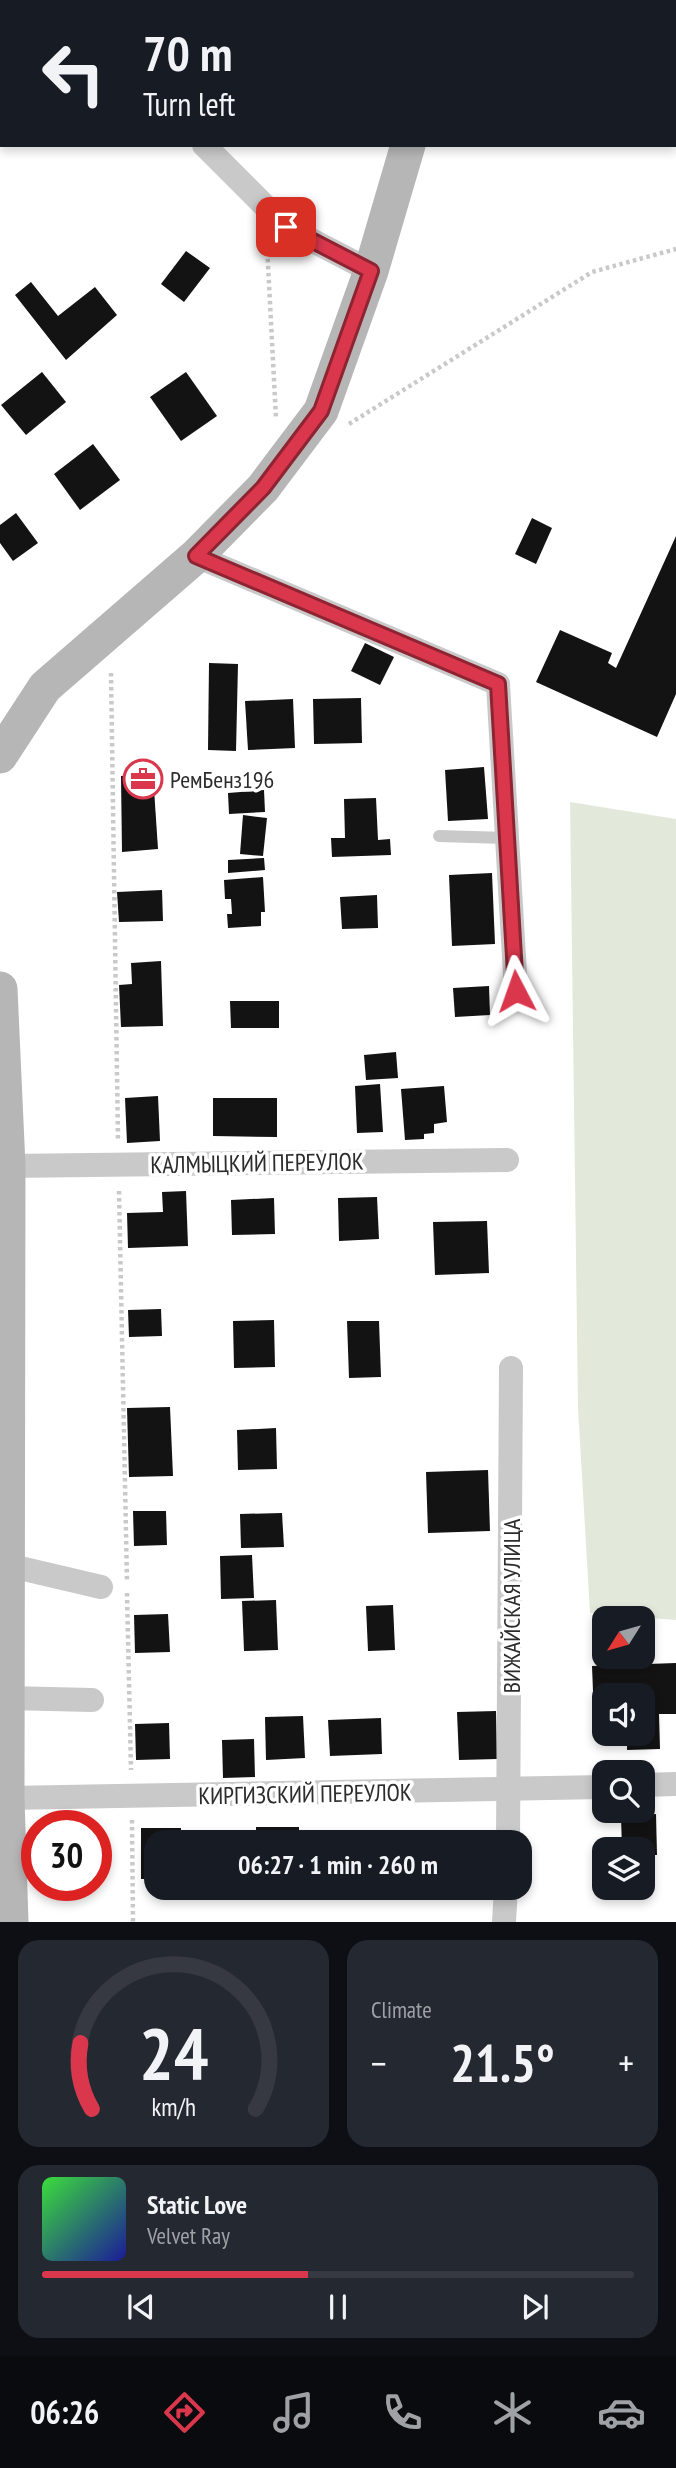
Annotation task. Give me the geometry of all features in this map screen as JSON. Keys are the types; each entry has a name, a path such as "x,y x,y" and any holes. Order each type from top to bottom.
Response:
{"street":[{"path":"206,147 286,227 371,271"},
{"path":"0,756 45,687 196,556 334,418 371,271 407,147"},
{"path":"196,556 498,684 516,991"},
{"path":"0,989 8,1166 7,1798 4,1862 11,1922"},
{"name":"КАЛМЫЦКИЙ ПЕРЕУЛОК","path":"8,1166 507,1160"},
{"name":"ВИЖАЙСКАЯ УЛИЦА","path":"508,1830 511,1368"},
{"path":"7,1565 101,1587"},
{"path":"7,1698 92,1700"},
{"path":"655,1785 676,1784"},
{"name":"КИРГИЗСКИЙ ПЕРЕУЛОК","path":"7,1798 592,1788"},
{"path":"504,1922 505,1900"}],"lane":[{"path":"439,836 506,838"}],"path":[{"path":"265,205 276,426"},
{"path":"334,418 592,272 676,249"},
{"path":"113,668 109,678 133,1922"}],"green space":[{"path":"570,802 676,819 676,1620 655,1618 655,1606 592,1606 590,1613 578,1408"}],"building":[{"path":"186,251 210,268 184,302 161,284"},
{"path":"31,282 58,316 95,287 117,315 66,360 15,295"},
{"path":"42,372 66,402 26,435 1,405"},
{"path":"186,372 217,416 181,441 150,397"},
{"path":"93,444 120,480 80,510 54,474"},
{"path":"16,513 38,543 13,561 0,543 0,525"},
{"path":"532,518 552,528 536,564 515,554"},
{"path":"676,536 676,694 657,737 536,682 560,630 612,653 608,663 616,668"},
{"path":"365,643 394,657 380,685 351,671"},
{"path":"209,663 238,664 236,751 208,750"},
{"path":"361,698 362,743 314,744 313,699"},
{"path":"293,699 295,748 248,750 245,701"},
{"path":"484,767 488,819 448,821 445,770"},
{"path":"153,774 158,849 122,852 121,776"},
{"path":"264,790 265,812 229,814 228,793"},
{"path":"376,798 378,840 390,839 391,855 332,857 331,838 345,838 344,799"},
{"path":"243,815 267,818 263,856 240,854"},
{"path":"264,858 265,870 228,873 228,860"},
{"path":"492,873 495,944 452,946 449,875"},
{"path":"263,877 265,912 261,912 261,926 228,928 227,914 232,914 231,899 225,899 224,880"},
{"path":"162,890 163,921 119,922 117,892"},
{"path":"377,895 378,928 342,929 340,897"},
{"path":"161,961 163,1026 121,1027 119,985 132,984 131,963"},
{"path":"489,986 490,1015 455,1017 453,988"},
{"path":"230,1001 279,1001 279,1028 231,1028"},
{"path":"396,1052 398,1078 366,1080 364,1055"},
{"path":"380,1084 383,1132 357,1133 355,1086"},
{"path":"444,1086 447,1122 434,1124 434,1133 424,1134 424,1139 405,1140 401,1089"},
{"path":"158,1096 160,1141 127,1143 125,1098"},
{"path":"213,1098 277,1098 277,1137 213,1136"},
{"path":"186,1191 188,1246 128,1248 127,1213 163,1212 162,1192"},
{"path":"377,1197 379,1239 339,1241 338,1198"},
{"path":"274,1198 275,1234 232,1235 231,1200"},
{"path":"487,1221 489,1273 435,1275 433,1222"},
{"path":"161,1309 162,1336 129,1337 128,1310"},
{"path":"274,1320 275,1367 234,1368 233,1321"},
{"path":"347,1321 379,1321 381,1377 349,1378"},
{"path":"170,1407 173,1476 129,1477 127,1408"},
{"path":"276,1428 277,1469 238,1470 237,1430"},
{"path":"488,1470 490,1531 428,1533 426,1472"},
{"path":"133,1511 166,1511 167,1545 134,1546"},
{"path":"282,1513 284,1547 241,1548 240,1514"},
{"path":"252,1555 254,1598 221,1599 220,1556"},
{"path":"276,1600 278,1650 244,1651 242,1601"},
{"path":"393,1605 395,1650 368,1651 366,1606"},
{"path":"168,1614 170,1652 135,1653 134,1615"},
{"path":"676,1663 676,1714 659,1714 660,1749 627,1750 627,1746 655,1746 655,1683 593,1683 592,1670 654,1670 655,1664"},
{"path":"496,1711 497,1759 459,1760 457,1712"},
{"path":"303,1716 305,1758 266,1760 265,1717"},
{"path":"381,1718 382,1754 330,1756 328,1720"},
{"path":"169,1723 170,1759 136,1760 135,1724"},
{"path":"254,1739 255,1777 223,1778 222,1740"},
{"path":"655,1814 657,1855 655,1837 622,1837 621,1823 655,1823"},
{"path":"256,1827 299,1827 299,1830 256,1830"},
{"path":"141,1828 181,1828 144,1830 144,1879 141,1879"}],"place":[{"name":"РемБенз196","path":"143,779"}],"route":[{"path":"286,227 371,271 321,411 263,488 196,556 498,684 516,991"}]}
